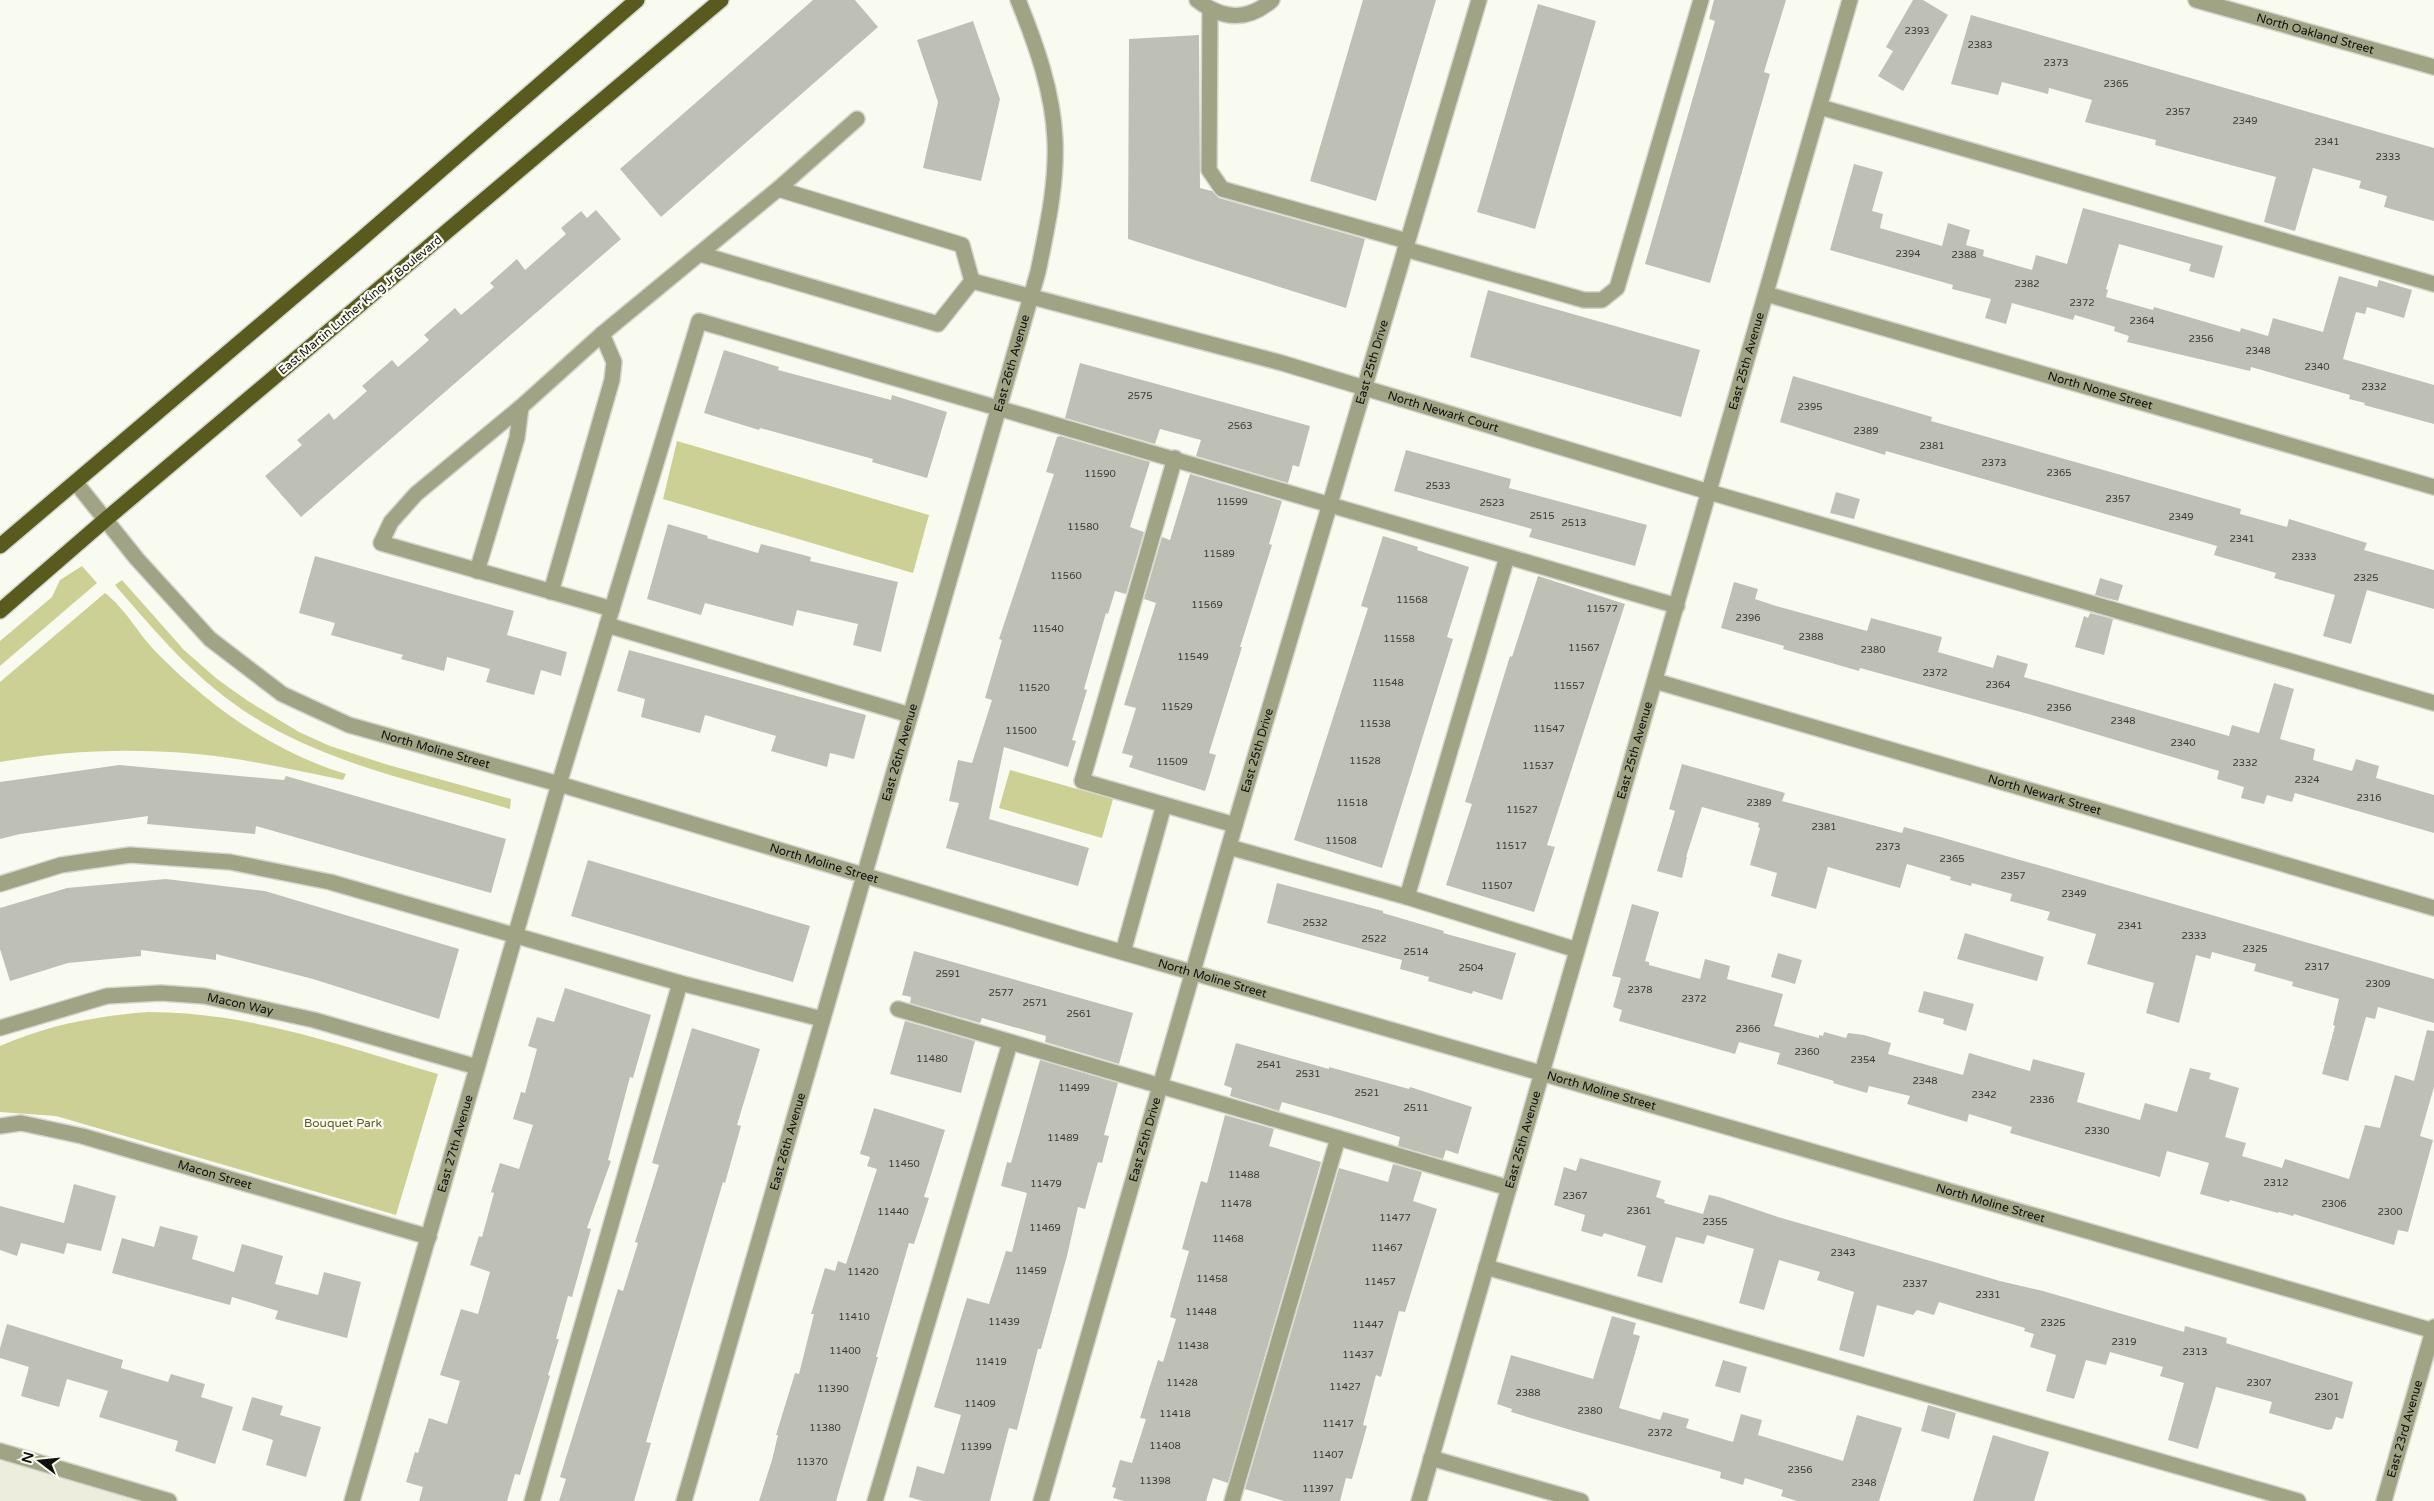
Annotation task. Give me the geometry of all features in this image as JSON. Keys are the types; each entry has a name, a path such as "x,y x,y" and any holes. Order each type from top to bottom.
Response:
{"main road":[{"path":"0,546 358,242 637,0"},
{"name":"East Martin Luther King Jr Boulevard","path":"0,611 105,520 722,0"}],"street":[{"name":"East 26th Avenue","path":"684,1501 1038,272 1051,207 1055,140 1052,114 1043,72 1032,33 1018,0"},
{"path":"1197,0 1210,10 1226,15 1242,15 1258,10 1272,0"},
{"name":"East 25th Drive","path":"1041,1501 1329,503 1479,0"},
{"path":"1210,10 1209,170 1222,189 1584,300 1602,300 1617,288 1701,0"},
{"name":"East 25th Avenue","path":"1419,1501 1850,0"},
{"name":"North Oakland Street","path":"2196,0 2434,67"},
{"path":"1820,107 2434,284"},
{"path":"612,609 381,543 391,522 416,494 521,407 602,334 778,189 857,119"},
{"path":"700,254 938,324 972,281 962,244 778,189"},
{"name":"North Newark Court","path":"972,281 1282,363 1710,492 2434,703"},
{"name":"North Nome Street","path":"1766,294 2434,487"},
{"name":"East 27th Avenue","path":"352,1501 559,784 699,320 999,408"},
{"path":"552,592 612,380 614,362 602,334"},
{"path":"477,571 517,438 521,407"},
{"path":"999,408 1677,606"},
{"path":"1175,458 1082,781 1235,826"},
{"name":"North Moline Street","path":"76,483 160,586 210,639 282,694 349,725 559,784 1123,952 2434,1330"},
{"path":"1407,897 1507,557"},
{"path":"607,625 910,714"},
{"name":"North Newark Street","path":"1655,681 2434,908"},
{"path":"1123,952 1164,805"},
{"path":"1229,846 1407,897 1577,950"},
{"path":"0,884 61,865 130,855 230,862 330,882 680,983 822,1020"},
{"path":"532,1501 680,983"},
{"name":"Macon Way","path":"0,1028 107,996 161,993 204,996 314,1020 478,1067"},
{"path":"898,1009 1509,1188"},
{"path":"875,1501 1010,1043"},
{"name":"Macon Street","path":"0,1126 21,1123 82,1136 429,1237"},
{"path":"1232,1501 1338,1138"},
{"path":"1486,1267 2298,1501"},
{"name":"East 23rd Avenue","path":"2384,1501 2434,1330"},
{"path":"0,1451 169,1501"},
{"path":"1431,1458 1581,1501"}],"shaded area":[{"path":"0,1461 138,1501 0,1501"}],"green space":[{"path":"677,441 929,515 913,573 663,499"},
{"path":"82,566 97,583 0,666 0,641 52,597 60,580"},
{"path":"122,580 184,650 217,679 248,701 299,732 330,746 385,764 511,799 510,809 345,760 313,748 252,716 232,703 179,656 115,585"},
{"path":"105,593 119,606 157,653 177,673 220,709 268,740 293,753 319,765 346,774 343,780 238,759 167,752 83,752 0,762 0,682"},
{"path":"1010,770 1113,799 1102,838 999,808"},
{"name":"Bouquet Park","path":"148,1012 223,1018 259,1024 331,1042 438,1074 396,1215 56,1116 0,1112 0,1046 54,1027 110,1016"}],"building":[{"path":"813,0 855,0 878,27 661,217 620,169"},
{"path":"1363,0 1436,0 1376,201 1310,181"},
{"path":"1714,0 1786,0 1764,72 1770,74 1710,283 1645,264 1715,21 1709,19"},
{"path":"1913,0 1923,0 1948,15 1903,91 1878,76 1893,51 1886,47"},
{"path":"1538,4 1596,21 1535,229 1477,212"},
{"path":"1971,15 2434,148 2434,221 2384,207 2387,196 2359,188 2361,181 2313,168 2295,231 2264,222 2276,177 2155,145 2156,140 2085,122 2092,100 2049,88 2048,94 2002,82 1998,95 1951,84"},
{"path":"973,21 1000,99 981,181 923,168 938,102 917,40"},
{"path":"1199,35 1200,188 1212,191 1219,198 1365,239 1346,308 1128,239 1129,39"},
{"path":"1854,164 1883,172 1872,211 1883,214 1880,228 1942,246 1948,223 1970,230 1966,245 1984,250 1983,256 2032,270 2036,255 2067,264 2083,208 2223,246 2214,278 2189,271 2191,264 2119,244 2106,289 2108,290 2106,297 2153,310 2154,307 2240,332 2241,328 2268,336 2273,318 2323,332 2339,276 2377,287 2379,280 2412,290 2404,318 2367,307 2365,314 2356,312 2343,359 2434,385 2434,424 2364,405 2365,403 2349,399 2350,395 2251,367 2250,371 2127,342 2129,336 2114,331 2115,327 2075,315 2073,320 2012,303 2006,324 1985,318 1991,299 1952,289 1953,285 1830,250"},
{"path":"596,210 621,239 301,517 265,476 302,445 297,440 329,413 334,420 367,391 362,386 392,360 398,367 429,340 424,335 455,308 461,315 494,287 490,283 517,259 525,270 566,234 561,228 581,211 587,218"},
{"path":"1488,290 1700,350 1681,417 1470,357"},
{"path":"724,350 779,367 778,370 891,400 892,395 947,412 927,478 872,462 873,459 760,428 759,430 704,413"},
{"path":"1080,363 1310,426 1299,467 1293,465 1288,483 1196,456 1201,440 1160,429 1155,444 1065,418"},
{"path":"1793,376 1932,417 1931,421 2241,509 2240,514 2287,527 2289,519 2367,543 2364,550 2434,570 2434,609 2367,590 2351,644 2323,636 2335,595 2274,578 2276,573 2214,555 2217,546 1886,451 1885,455 1780,422"},
{"path":"1060,436 1150,462 1130,527 1144,532 1126,594 1115,591 1108,614 1106,613 1084,689 1087,690 1072,740 1076,741 1068,767 1004,747 989,819 1089,848 1078,886 946,848 959,803 949,801 958,760 972,763 992,700 985,698 1002,640 999,639 1054,474 1046,472 1057,437"},
{"path":"1406,450 1511,479 1509,488 1647,525 1635,566 1529,537 1532,529 1394,491"},
{"path":"1190,474 1282,501 1269,544 1272,545 1209,753 1216,755 1205,791 1129,767 1133,756 1122,753 1136,708 1124,705 1156,603 1144,599 1162,537 1170,540"},
{"path":"1836,492 1860,499 1854,519 1830,513"},
{"path":"668,524 758,553 761,544 811,557 810,561 898,582 881,652 853,645 858,624 797,610 793,626 705,603 701,615 647,599"},
{"path":"1383,536 1418,547 1417,550 1469,567 1447,637 1453,639 1382,868 1294,840 1368,608 1361,606"},
{"path":"315,556 514,611 507,635 567,652 561,676 541,670 534,695 486,682 490,669 447,657 444,671 401,659 403,655 331,635 335,623 299,613"},
{"path":"1538,576 1625,604 1547,845 1555,847 1534,912 1446,885 1472,804 1465,802 1510,656 1512,657"},
{"path":"2100,578 2123,585 2118,601 2095,595"},
{"path":"1734,582 1758,589 1755,599 1776,606 1867,631 1871,618 1942,637 1938,652 1993,668 1997,655 2028,664 2024,677 2229,736 2232,725 2259,733 2274,683 2294,689 2280,739 2315,749 2313,760 2352,771 2356,759 2379,766 2376,778 2434,795 2434,833 2295,793 2292,802 2267,795 2264,804 2241,798 2244,787 2217,779 2219,771 2032,715 1860,668 1859,671 1783,649 1784,646 1721,628"},
{"path":"2090,613 2113,619 2104,655 2075,647 2084,616 2088,618"},
{"path":"629,650 866,715 854,759 830,753 827,767 771,751 776,736 705,715 700,733 641,717 645,699 617,691"},
{"path":"1682,764 1785,793 1782,801 1902,833 1904,827 1937,836 2434,979 2434,1023 2378,1007 2375,1019 2366,1017 2348,1081 2322,1074 2335,1026 2333,1025 2339,999 2292,986 2293,982 2254,971 2256,964 2212,952 2210,959 2196,955 2179,1023 2146,1013 2154,983 2087,964 2096,934 2047,920 2050,912 2010,901 2012,894 1972,883 1971,886 1950,880 1951,877 1907,864 1900,888 1828,867 1816,909 1771,896 1777,873 1750,865 1760,828 1758,827 1759,823 1702,807 1686,857 1682,878 1657,871 1675,811 1669,809"},
{"path":"119,765 284,780 286,776 506,839 491,893 256,826 255,834 147,824 148,816 20,834 0,839 0,782"},
{"path":"588,860 810,926 793,982 571,916"},
{"path":"166,879 265,891 459,949 439,1019 313,979 216,954 216,960 141,950 141,956 68,963 10,981 0,949 0,908 67,888"},
{"path":"1277,883 1383,911 1383,913 1444,931 1443,933 1516,953 1502,1000 1473,991 1472,994 1428,981 1429,977 1400,969 1402,960 1267,923"},
{"path":"1632,904 1659,912 1645,961 1649,962 1649,965 1700,979 1705,959 1730,966 1727,979 1783,994 1774,1026 1819,1038 1819,1035 1823,1036 1824,1032 1846,1038 1848,1033 1864,1035 1891,1043 1888,1054 1963,1075 1969,1053 2030,1071 2033,1059 2085,1073 2077,1102 2140,1120 2145,1103 2177,1112 2190,1068 2211,1073 2209,1079 2239,1088 2225,1137 2246,1143 2242,1156 2282,1168 2285,1159 2349,1179 2365,1125 2380,1128 2395,1075 2414,1081 2427,1030 2434,1031 2434,1087 2420,1136 2433,1140 2408,1232 2398,1230 2394,1245 2294,1214 2293,1216 2278,1213 2230,1200 2229,1202 2200,1194 2209,1163 2167,1151 2160,1177 2010,1133 2012,1127 1969,1114 1967,1122 1907,1104 1910,1096 1869,1086 1867,1093 1833,1083 1834,1081 1777,1064 1780,1053 1739,1042 1735,1054 1619,1021 1622,1010 1613,1007 1621,978 1612,976"},
{"path":"1965,933 2044,957 2037,981 1957,959"},
{"path":"914,951 1133,1013 1119,1064 1045,1042 1046,1036 982,1018 980,1023 910,1003 911,997 902,995"},
{"path":"1778,953 1802,960 1795,984 1771,977"},
{"path":"565,988 651,1015 633,1078 630,1077 608,1160 611,1161 587,1228 591,1229 572,1297 568,1296 556,1339 559,1339 548,1375 550,1376 520,1475 515,1474 507,1501 419,1501 423,1487 406,1482 415,1452 418,1453 429,1418 447,1424 460,1381 440,1375 461,1309 478,1314 490,1272 470,1265 479,1236 482,1237 494,1193 491,1192 500,1163 519,1169 533,1125 513,1119 521,1092 525,1093 537,1049 528,1046 537,1017 554,1022"},
{"path":"1924,991 1974,1004 1966,1031 1943,1024 1944,1019 1918,1012"},
{"path":"905,1021 975,1041 961,1093 890,1074"},
{"path":"692,1028 760,1049 737,1125 741,1126 725,1183 723,1182 646,1442 651,1443 634,1501 559,1501 566,1479 560,1477 618,1289 623,1291 638,1243 635,1242 659,1165 652,1163"},
{"path":"1236,1043 1329,1069 1329,1067 1409,1089 1410,1087 1472,1107 1458,1154 1446,1150 1443,1159 1398,1146 1400,1137 1331,1116 1282,1102 1279,1111 1230,1096 1232,1088 1224,1085"},
{"path":"1040,1060 1118,1083 1104,1135 1109,1136 1102,1163 1098,1162 1085,1209 1078,1207 1067,1256 1041,1349 1038,1349 1017,1430 1009,1428 990,1501 923,1501 909,1497 917,1466 944,1474 961,1415 934,1407 967,1298 989,1304 1006,1251 1012,1252 1027,1193 1001,1186 1007,1162 1011,1163"},
{"path":"874,1108 945,1130 924,1197 929,1198 914,1244 909,1243 836,1501 759,1501 772,1460 778,1435 776,1435 795,1373 799,1374 814,1314 811,1314 825,1268 835,1271 838,1261 846,1264 877,1169 867,1166 870,1157 860,1154"},
{"path":"1225,1115 1274,1129 1269,1146 1321,1162 1228,1483 1213,1478 1206,1501 1124,1501 1113,1498 1116,1488 1112,1487 1120,1460 1132,1463 1146,1419 1140,1418 1158,1360 1163,1362 1176,1319 1170,1317 1189,1251 1182,1249 1201,1181 1207,1183"},
{"path":"1580,1158 1661,1181 1656,1197 1665,1200 1664,1203 1703,1214 1709,1195 1719,1197 1778,1217 2000,1281 2043,1291 2184,1332 2185,1326 2227,1338 2226,1343 2353,1382 2343,1419 2336,1417 2332,1429 2328,1430 2269,1413 2272,1402 2216,1387 2198,1449 2168,1440 2184,1383 2160,1376 2163,1367 2110,1352 2106,1365 2086,1360 2074,1399 2046,1391 2056,1355 2030,1347 2034,1334 2024,1331 2025,1328 1939,1302 1934,1315 1917,1310 1913,1315 1877,1305 1864,1357 1839,1350 1854,1292 1817,1280 1820,1272 1779,1260 1764,1310 1739,1303 1754,1249 1707,1235 1704,1244 1676,1237 1662,1283 1637,1276 1646,1246 1604,1233 1602,1237 1581,1231 1585,1215 1554,1205 1564,1167 1576,1171"},
{"path":"1393,1164 1422,1172 1413,1201 1437,1209 1405,1312 1399,1311 1381,1377 1376,1375 1363,1425 1367,1426 1352,1479 1346,1478 1340,1501 1284,1501 1245,1489 1339,1168 1388,1182"},
{"path":"74,1184 116,1196 101,1251 67,1243 64,1254 21,1243 17,1256 0,1250 0,1206 64,1223"},
{"path":"160,1226 198,1236 192,1259 234,1272 242,1244 283,1256 275,1284 318,1295 324,1272 361,1282 347,1338 275,1319 278,1311 232,1297 230,1305 112,1273 122,1238 154,1247"},
{"path":"1612,1316 1636,1323 1633,1334 1640,1336 1619,1408 1660,1420 1663,1412 1689,1419 1686,1428 1733,1442 1741,1414 1762,1420 1758,1435 1843,1461 1857,1415 1902,1428 1879,1501 1797,1501 1781,1496 1783,1490 1745,1478 1743,1485 1720,1478 1721,1472 1511,1412 1512,1409 1497,1404 1511,1355 1593,1379"},
{"path":"7,1324 123,1360 121,1368 168,1382 171,1374 205,1384 201,1397 233,1407 215,1464 175,1451 178,1441 99,1417 108,1391 67,1379 59,1407 21,1396 29,1367 0,1358 0,1348"},
{"path":"1723,1360 1747,1367 1740,1393 1715,1386"},
{"path":"252,1397 283,1406 280,1415 321,1427 306,1477 266,1465 273,1440 242,1430"},
{"path":"1928,1405 1956,1413 1949,1439 1921,1431"},
{"path":"1993,1435 2049,1452 2034,1501 1973,1501"}]}
